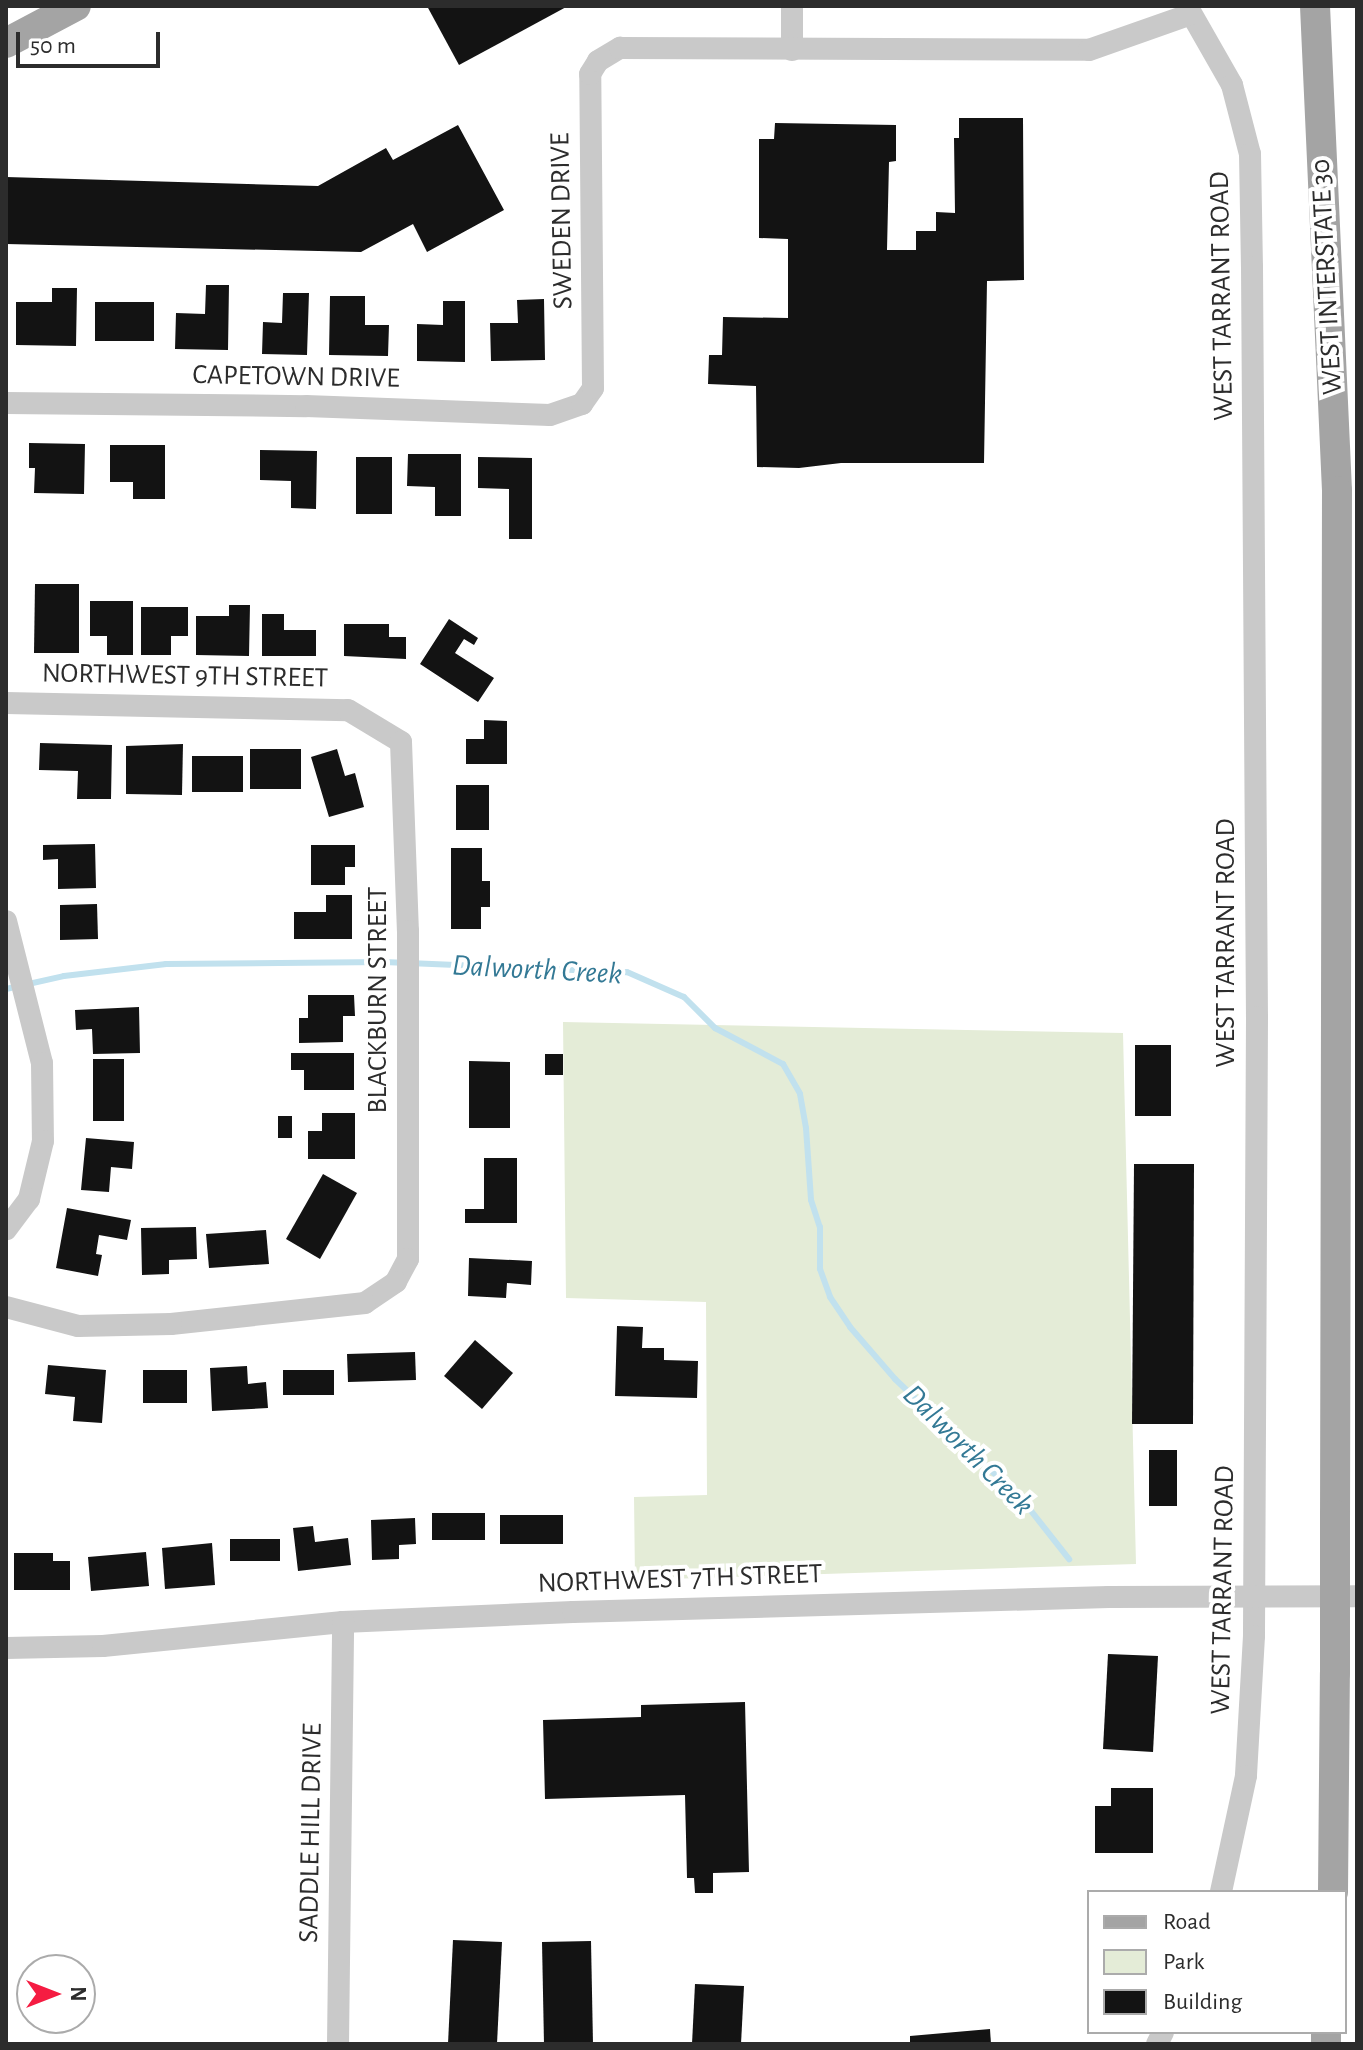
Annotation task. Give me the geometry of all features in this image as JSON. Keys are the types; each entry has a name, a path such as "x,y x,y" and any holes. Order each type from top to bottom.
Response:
{"main road":[{"path":"6,43 76,6"},
{"name":"WEST INTERSTATE 30","path":"1315,6 1337,491 1333,1890"}],"street":[{"path":"792,6 792,50 1089,50 1189,10"},
{"name":"WEST TARRANT ROAD","path":"1189,10 1232,85 1250,154 1257,1017 1255,1596 1246,1776 1221,1890"},
{"name":"SWEDEN DRIVE","path":"582,404 593,388 590,74 598,61 620,48 792,50"},
{"name":"CAPETOWN DRIVE","path":"6,403 306,406 550,415 582,404"},
{"name":"NORTHWEST 9TH STREET","path":"6,703 348,710 401,742"},
{"name":"BLACKBURN STREET","path":"6,1307 78,1326 171,1324 365,1303 396,1282 408,1259 408,931 401,742"},
{"path":"6,921 33,1016 42,1063 43,1141 29,1199 6,1229"},
{"name":"NORTHWEST 7TH STREET","path":"6,1648 103,1646 343,1622 677,1609 1357,1596"},
{"name":"SADDLE HILL DRIVE","path":"338,2044 343,1622"}],"green space":[{"path":"563,1022 1123,1033 1136,1564 635,1580 634,1497 707,1495 706,1302 566,1298"}],"building":[{"path":"427,6 568,6 459,65"},
{"path":"959,118 1023,118 1024,280 987,281 984,463 841,463 799,468 757,467 756,386 708,384 709,355 722,355 723,317 788,318 788,239 759,238 759,139 774,139 775,123 896,125 896,161 889,162 887,250 916,250 916,231 936,231 936,212 955,213 954,138 959,138"},
{"path":"458,125 504,210 427,252 413,224 361,252 6,244 6,177 318,186 386,148 393,160"},
{"path":"206,285 229,285 228,350 175,349 176,313 205,314"},
{"path":"52,288 77,288 76,346 16,345 16,302 52,302"},
{"path":"283,293 309,293 307,355 262,354 263,322 282,323"},
{"path":"330,296 365,296 365,325 389,325 388,356 329,355"},
{"path":"544,299 545,360 491,361 490,323 518,323 517,300"},
{"path":"443,301 465,301 465,362 417,361 417,324 443,325"},
{"path":"95,302 154,302 154,341 95,341"},
{"path":"29,443 85,444 84,494 34,493 35,468 29,468"},
{"path":"110,445 165,445 165,499 133,499 133,482 110,482"},
{"path":"260,450 317,451 316,509 291,508 291,481 260,480"},
{"path":"408,454 461,454 461,516 435,516 435,487 407,486"},
{"path":"356,457 392,457 392,514 356,514"},
{"path":"478,457 532,458 532,539 509,539 509,489 478,488"},
{"path":"35,584 79,584 79,653 34,653"},
{"path":"90,601 133,601 133,655 107,655 107,636 90,636"},
{"path":"229,605 250,605 249,656 196,655 196,616 229,616"},
{"path":"141,607 188,607 188,636 171,636 171,655 141,655"},
{"path":"262,614 284,614 284,630 316,630 316,656 262,656"},
{"path":"449,619 478,638 474,645 464,639 455,653 494,678 478,702 420,664"},
{"path":"344,624 389,624 389,637 406,637 406,659 344,656"},
{"path":"484,720 507,721 507,764 466,764 466,739 484,739"},
{"path":"40,743 112,745 111,799 77,799 78,771 39,770"},
{"path":"183,744 182,795 126,794 126,746"},
{"path":"250,749 301,749 301,789 250,789"},
{"path":"337,749 345,776 355,773 364,807 329,817 311,757"},
{"path":"192,756 243,756 243,792 192,792"},
{"path":"456,785 489,785 489,830 456,830"},
{"path":"95,844 96,888 58,889 58,859 43,860 43,845"},
{"path":"311,845 355,845 355,867 345,867 345,885 311,885"},
{"path":"451,848 482,848 482,881 490,881 490,907 481,907 481,929 451,929"},
{"path":"326,895 352,895 352,939 294,939 294,912 326,912"},
{"path":"97,904 98,939 60,940 60,905"},
{"path":"308,995 354,995 355,1016 343,1016 343,1042 299,1043 299,1018 308,1018"},
{"path":"139,1007 140,1053 93,1054 92,1029 76,1030 75,1010"},
{"path":"1135,1045 1171,1045 1171,1116 1135,1116"},
{"path":"291,1053 354,1053 354,1090 304,1090 304,1070 291,1070"},
{"path":"545,1054 563,1054 563,1075 545,1075"},
{"path":"93,1059 124,1059 124,1121 93,1121"},
{"path":"469,1061 510,1062 510,1128 469,1128"},
{"path":"322,1113 355,1113 355,1159 308,1159 308,1131 322,1131"},
{"path":"278,1116 292,1116 292,1138 278,1138"},
{"path":"86,1138 134,1142 132,1169 111,1167 109,1192 81,1190"},
{"path":"484,1158 517,1158 517,1223 465,1223 465,1209 484,1209"},
{"path":"1134,1164 1194,1164 1193,1424 1132,1424"},
{"path":"323,1174 357,1193 320,1259 286,1239"},
{"path":"67,1208 131,1220 127,1240 99,1235 96,1254 102,1255 98,1276 56,1268"},
{"path":"196,1227 197,1259 169,1260 169,1274 142,1275 141,1228"},
{"path":"266,1230 269,1264 209,1268 206,1234"},
{"path":"469,1258 532,1261 531,1285 507,1283 506,1298 468,1296"},
{"path":"617,1326 643,1327 642,1348 664,1348 664,1360 698,1361 697,1398 615,1396"},
{"path":"475,1340 513,1373 482,1409 444,1376"},
{"path":"415,1352 416,1380 348,1382 347,1354"},
{"path":"48,1365 106,1370 102,1423 73,1421 75,1397 45,1394"},
{"path":"247,1366 248,1384 266,1382 268,1408 212,1411 210,1368"},
{"path":"143,1370 187,1370 187,1403 143,1403"},
{"path":"283,1370 334,1370 334,1395 283,1395"},
{"path":"1149,1450 1177,1450 1177,1506 1149,1506"},
{"path":"432,1513 485,1513 485,1540 432,1540"},
{"path":"500,1515 563,1515 563,1544 500,1544"},
{"path":"415,1518 416,1544 399,1545 399,1559 372,1560 371,1520"},
{"path":"313,1526 315,1542 348,1538 351,1565 298,1571 293,1528"},
{"path":"230,1539 280,1539 280,1561 230,1561"},
{"path":"212,1543 215,1585 165,1589 162,1548"},
{"path":"146,1552 149,1586 91,1591 88,1557"},
{"path":"14,1553 53,1553 53,1561 70,1561 70,1590 14,1590"},
{"path":"1108,1654 1158,1656 1153,1752 1103,1749"},
{"path":"745,1702 749,1872 713,1873 713,1893 695,1893 694,1878 687,1878 685,1795 545,1799 543,1720 641,1717 641,1705"},
{"path":"1111,1788 1153,1788 1153,1853 1095,1853 1095,1806 1111,1806"},
{"path":"453,1940 502,1942 497,2044 448,2044"},
{"path":"591,1941 593,2044 544,2044 542,1942"},
{"path":"695,1984 744,1986 741,2044 692,2044"},
{"path":"990,2029 991,2044 910,2044 910,2036"}],"waterway":[{"name":"Dalworth Creek","path":"6,989 64,976 166,964 384,962 627,972 684,997 715,1028 783,1064 800,1094 806,1128 811,1200 820,1227 820,1269 830,1297 850,1327 895,1379 1024,1502 1069,1559"}]}
